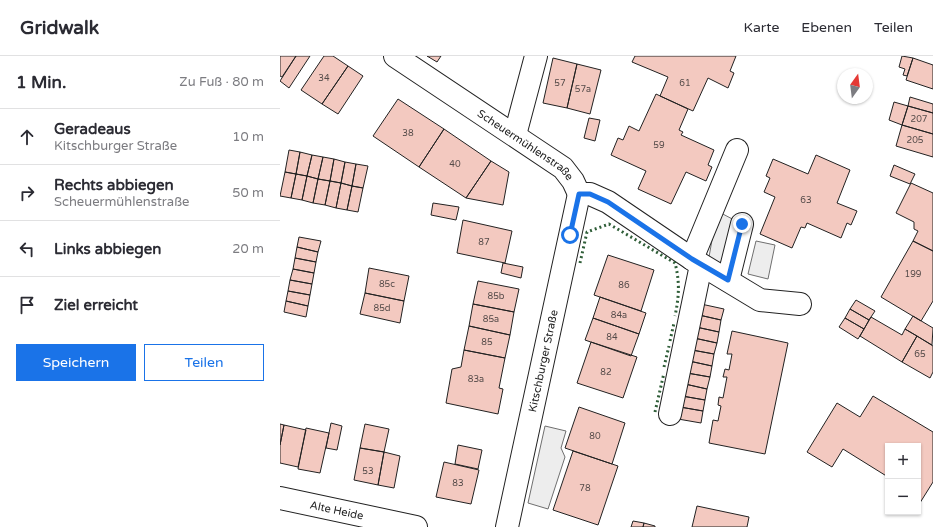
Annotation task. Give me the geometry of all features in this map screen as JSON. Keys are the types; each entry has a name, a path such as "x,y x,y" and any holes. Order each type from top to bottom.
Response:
{"street":[{"name":"Scheuermühlenstraße","path":"395,56 563,168 573,181 579,194 590,194 608,202 697,262 760,300 800,304"},
{"path":"515,135 536,56"},
{"path":"670,414 697,262 738,150"},
{"name":"Kitschburger Straße","path":"507,527 579,194"},
{"path":"728,280 742,224"},
{"name":"Alte Heide","path":"280,498 416,527"}],"shaded area":[{"path":"719,212 738,222 720,264 709,257 715,223"},
{"path":"756,241 775,245 768,279 748,274"},
{"path":"545,426 566,431 561,448 565,457 548,509 528,503"}],"building":[{"path":"280,56 296,56 282,77 280,76"},
{"path":"296,56 310,56 289,88 280,81"},
{"path":"324,56 333,56 348,66 322,104 301,90"},
{"path":"427,56 441,56 437,62"},
{"path":"635,56 736,56 730,71 734,73 728,88 708,78 693,111 660,96 668,77 632,62"},
{"path":"902,56 913,58 907,76 903,75 905,69 899,67"},
{"path":"553,58 577,64 567,108 543,103"},
{"path":"913,58 933,65 933,89 906,80"},
{"path":"577,64 601,70 590,114 567,108"},
{"path":"348,66 363,76 338,114 322,104"},
{"path":"656,94 688,109 679,130 683,132 681,135 714,150 708,165 712,167 706,181 686,172 671,204 638,189 646,171 611,155 618,138 623,140 629,126 639,131"},
{"path":"910,97 933,104 933,113 908,106"},
{"path":"398,99 444,129 419,167 373,136"},
{"path":"894,102 908,106 902,125 889,120"},
{"path":"908,106 933,113 933,134 902,125"},
{"path":"589,118 600,120 595,141 584,138"},
{"path":"902,125 933,134 933,157 896,146"},
{"path":"444,129 491,161 466,198 419,167"},
{"path":"289,150 300,152 296,174 285,172"},
{"path":"300,152 312,155 307,176 296,174"},
{"path":"312,155 323,157 318,179 307,176"},
{"path":"816,155 850,170 837,203 857,211 851,225 847,223 841,238 807,223 805,228 801,227 792,248 760,234 775,197 764,192 770,178 766,176 773,159 808,174"},
{"path":"323,157 334,159 330,181 318,179"},
{"path":"334,159 345,162 341,183 330,181"},
{"path":"491,161 509,172 503,205 466,198"},
{"path":"345,162 356,164 352,186 341,183"},
{"path":"356,164 368,166 363,188 352,186"},
{"path":"894,165 915,174 910,184 890,176"},
{"path":"285,172 296,174 291,198 280,196"},
{"path":"296,174 307,176 302,200 291,198"},
{"path":"307,176 318,179 313,203 302,200"},
{"path":"318,179 330,181 325,205 313,203"},
{"path":"330,181 341,183 336,208 325,205"},
{"path":"341,183 352,186 347,210 336,208"},
{"path":"911,183 933,193 933,251 913,241 918,231 914,229 914,222 896,213"},
{"path":"352,186 363,188 358,212 347,210"},
{"path":"433,203 459,207 456,220 431,215"},
{"path":"463,220 512,231 505,263 457,253"},
{"path":"299,237 321,241 318,252 297,247"},
{"path":"913,241 933,251 933,301 921,321 881,297"},
{"path":"297,247 318,252 316,262 295,258"},
{"path":"608,255 654,270 641,311 594,295"},
{"path":"295,258 316,262 314,273 293,269"},
{"path":"503,263 523,267 521,278 501,273"},
{"path":"369,268 409,276 404,301 365,293"},
{"path":"293,269 314,273 312,284 290,280"},
{"path":"290,280 312,284 310,295 288,291"},
{"path":"478,281 519,289 514,312 473,304"},
{"path":"288,291 310,295 308,306 286,301"},
{"path":"365,293 404,301 400,323 360,314"},
{"path":"600,297 646,313 639,334 593,318"},
{"path":"856,300 875,311 869,320 850,309"},
{"path":"286,301 308,306 306,317 284,312"},
{"path":"473,304 514,312 510,335 469,326"},
{"path":"701,304 724,309 721,320 699,315"},
{"path":"850,309 869,320 864,329 845,318"},
{"path":"699,315 721,320 719,332 696,327"},
{"path":"913,316 933,328 932,345 905,329"},
{"path":"871,317 902,335 905,329 917,336 902,362 860,336"},
{"path":"593,318 639,334 631,356 585,340"},
{"path":"845,318 864,329 858,339 839,327"},
{"path":"469,326 510,335 505,358 464,350"},
{"path":"696,327 719,332 717,343 694,338"},
{"path":"732,331 788,343 765,454 709,443 713,420 718,421 721,406 718,405 719,397 723,398 727,377 723,377 725,369 729,370 732,354 727,354"},
{"path":"917,336 933,346 933,372 930,378 902,362"},
{"path":"694,338 717,343 714,354 692,350"},
{"path":"591,342 637,357 623,398 577,383"},
{"path":"464,350 505,358 499,388 503,389 498,414 446,403 452,369 461,367"},
{"path":"692,350 714,354 712,366 689,361"},
{"path":"689,361 712,366 710,377 687,373"},
{"path":"687,373 710,377 707,389 685,384"},
{"path":"685,384 707,389 705,400 682,396"},
{"path":"682,396 705,400 703,411 680,407"},
{"path":"873,396 933,432 933,482 921,501 921,443 885,443 885,475 843,449 832,467 807,452 837,403 860,417"},
{"path":"579,407 625,423 612,464 565,448"},
{"path":"680,407 703,411 701,423 678,419"},
{"path":"331,423 342,426 337,450 326,448"},
{"path":"280,424 284,425 280,445"},
{"path":"365,424 389,429 384,452 360,448"},
{"path":"284,425 306,430 298,467 280,463 280,445"},
{"path":"306,428 329,433 320,473 298,469"},
{"path":"458,445 482,450 478,469 455,464"},
{"path":"360,448 384,452 378,485 354,480"},
{"path":"573,451 618,466 598,525 553,510"},
{"path":"384,452 400,456 394,488 378,485"},
{"path":"444,462 479,470 471,504 436,497"},
{"path":"697,506 749,517 747,527 692,527"},
{"path":"633,521 644,523 643,527 631,527"},
{"path":"644,523 655,526 655,527 643,527"}],"hedge":[{"path":"580,263 587,232 609,224 675,263 678,277 675,316"},
{"path":"670,341 674,323"},
{"path":"664,367 669,346"},
{"path":"655,412 664,373"}],"route":[{"path":"570,235 579,194 590,194 608,202 692,259 728,280 742,224"}]}
